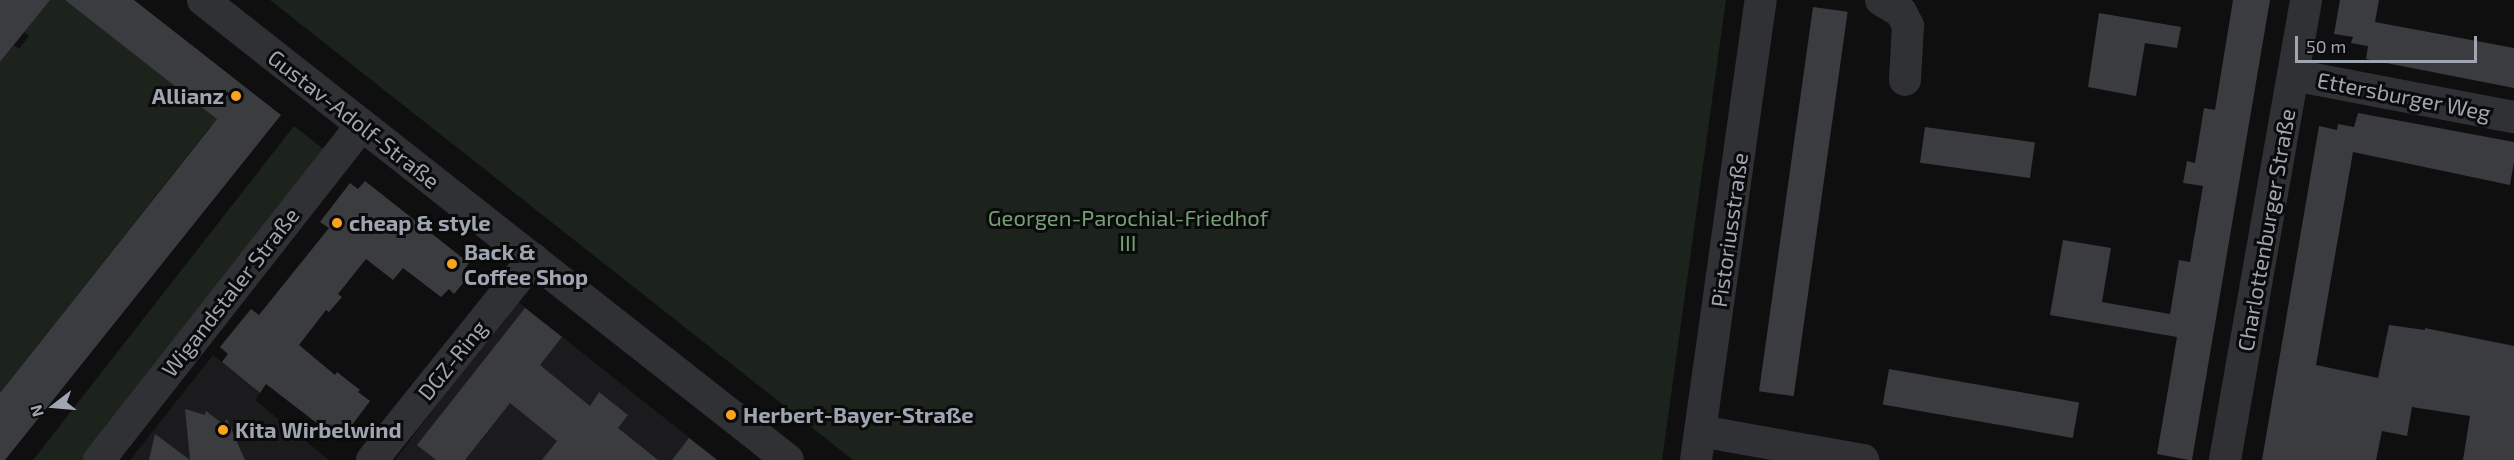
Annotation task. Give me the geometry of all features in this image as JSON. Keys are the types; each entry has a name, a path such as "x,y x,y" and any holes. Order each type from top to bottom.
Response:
{"street":[{"name":"Gustav-Adolf-Straße","path":"203,0 533,259 774,456"},
{"name":"Pistoriusstraße","path":"1698,445 1761,0"},
{"path":"1881,0 1900,12 1908,26 1905,80"},
{"name":"Charlottenburger Straße","path":"2225,460 2306,0"},
{"name":"Ettersburger Weg","path":"2293,75 2514,117"},
{"name":"Wigandstaler Straße","path":"99,460 362,125"},
{"name":"DGZ-Ring","path":"386,455 533,259"},
{"path":"1698,445 1863,460"}],"shaded area":[{"path":"516,300 662,416 718,460 395,460"},
{"name":"Kita Wirbelwind","path":"213,355 260,393 255,400 329,460 130,460"}],"green space":[{"path":"49,0 65,0 226,120 210,127 0,393 0,62 14,45 19,49 29,36 24,32"},
{"name":"Georgen-Parochial-Friedhof III","path":"270,0 1726,0 1662,460 853,460"},
{"path":"294,126 326,151 85,460 33,460"}],"building":[{"path":"0,0 50,0 0,62"},
{"path":"65,0 134,0 281,115 5,460 0,460 0,393 217,119"},
{"path":"2233,0 2270,0 2192,460 2189,460 2157,454 2177,337 2050,315 2063,240 2111,248 2102,302 2170,314 2179,260 2190,262 2203,186 2183,183 2187,161 2195,163 2204,108 2215,110"},
{"path":"2340,0 2379,0 2375,22 2514,48 2514,88 2366,59 2368,46 2351,43 2353,37 2334,34"},
{"path":"1813,7 1848,12 1794,396 1759,391"},
{"path":"2099,13 2181,27 2177,48 2145,43 2136,96 2088,87"},
{"path":"2358,113 2514,142 2514,162 2510,185 2353,152 2316,365 2378,378 2389,325 2425,330 2425,328 2514,346 2514,460 2463,460 2470,416 2412,407 2407,436 2382,431 2376,460 2262,460 2319,126 2337,130 2338,124 2354,127"},
{"path":"1925,127 2035,142 2030,178 1920,163"},
{"path":"365,181 469,263 463,271 469,276 454,294 449,289 441,297 403,268 393,280 366,259 338,294 342,297 329,312 326,310 299,345 335,375 337,372 360,390 358,392 370,401 340,441 266,384 260,393 222,362 228,354 220,347 251,309 259,315 329,228 320,222 350,183 358,189"},
{"path":"525,308 562,337 540,365 590,406 599,392 628,415 618,428 658,460 542,460 557,441 510,403 465,460 436,460 417,445"},
{"path":"1889,369 2079,403 2073,438 1883,404"},
{"path":"185,409 205,415 206,411 223,424 227,419 245,460 190,460"},
{"path":"155,434 190,460 149,460"},
{"path":"689,438 717,460 672,460"}],"place":[{"name":"Allianz","path":"236,96"},
{"name":"cheap & style","path":"337,223"},
{"name":"Back & Coffee Shop","path":"452,264"},
{"name":"Herbert-Bayer-Straße","path":"731,415"},
{"name":"Kita Wirbelwind","path":"223,430"}]}
